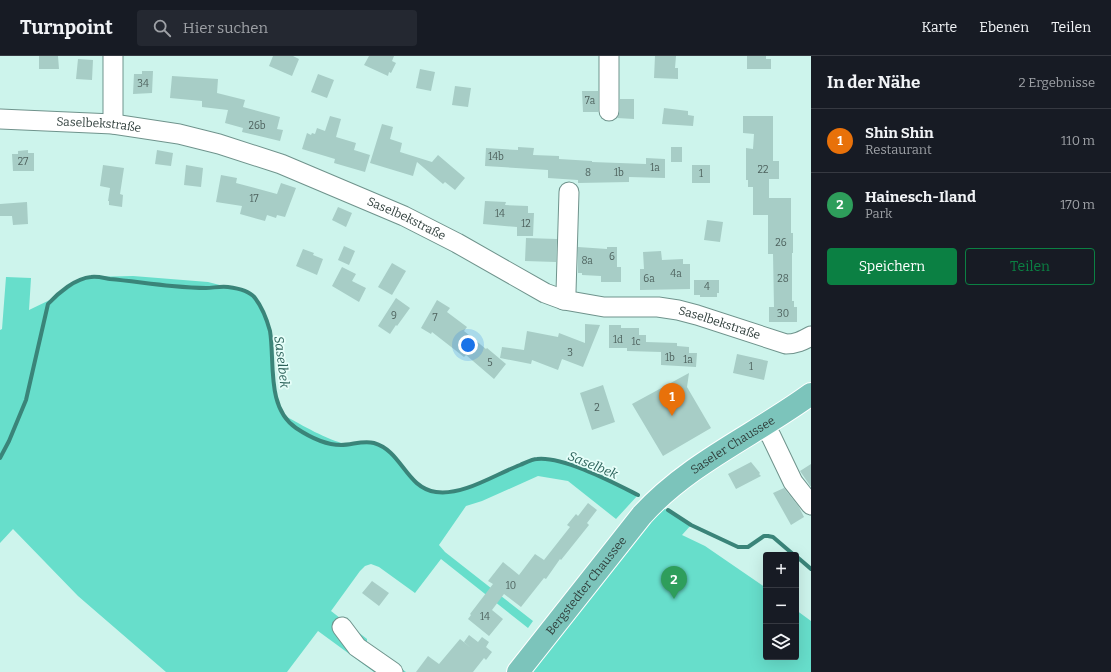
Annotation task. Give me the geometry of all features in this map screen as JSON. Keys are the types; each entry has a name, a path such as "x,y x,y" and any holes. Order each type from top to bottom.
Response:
{"main road":[{"name":"Saseler Chaussee","path":"656,500 712,457 811,394"},
{"name":"Bergstedter Chaussee","path":"518,672 642,515 656,500"}],"street":[{"path":"113,56 113,124"},
{"path":"609,56 609,111"},
{"name":"Saselbekstraße","path":"0,119 113,124 179,134 218,144 281,164 404,216 457,243 545,293 564,300 604,307 658,307 697,315 786,344 795,344 807,338"},
{"path":"564,300 566,292 569,192"},
{"path":"762,426 771,436 793,482 811,505"},
{"path":"342,627 357,647 393,672"}],"green space":[{"path":"133,276 208,282 252,294 267,320 270,332 275,394 285,416 315,432 339,442 346,444 370,443 384,448 397,460 415,481 429,490 449,492 470,487 509,469 539,458 551,459 577,466 638,495 616,519 568,481 538,476 482,501 466,506 439,545 445,552 533,621 528,628 441,559 415,593 379,567 371,564 365,566 360,571 331,611 367,639 367,643 406,672 374,672 318,631 287,672 166,672 78,596 13,529 0,543 0,330 2,329 6,277 31,278 29,310 56,297 80,280 90,277"},
{"path":"660,506 691,525 682,535 705,546 763,586 763,660 799,660 799,612 811,621 811,672 520,672"}],"building":[{"path":"39,56 58,56 59,69 39,69"},
{"path":"273,56 293,56 299,59 292,76 269,66"},
{"path":"369,56 394,56 392,61 396,63 391,73 389,72 388,76 364,65"},
{"path":"655,56 676,56 675,68 678,68 678,79 654,78"},
{"path":"747,56 766,56 766,59 771,59 771,69 747,69"},
{"path":"78,59 93,60 92,80 76,79"},
{"path":"420,69 435,72 431,91 416,88"},
{"path":"142,71 153,71 152,93 133,94 134,74 142,74"},
{"path":"318,74 334,80 327,98 311,92"},
{"path":"172,76 218,79 217,93 245,100 243,107 280,117 277,129 283,130 280,141 242,132 243,128 225,123 228,110 202,107 202,101 170,98"},
{"path":"455,86 471,88 468,107 452,105"},
{"path":"582,91 598,91 598,112 583,112"},
{"path":"620,99 634,99 634,119 617,118 620,111"},
{"path":"664,108 688,111 688,115 694,116 693,126 662,124"},
{"path":"330,116 341,119 336,137 356,143 354,150 370,155 365,172 334,163 335,159 302,149 307,133 311,135 312,133 315,134 317,128 325,131"},
{"path":"743,116 773,116 773,161 779,161 779,179 769,179 769,198 791,198 791,233 793,233 792,301 794,301 794,307 797,307 797,322 769,322 769,307 774,307 773,254 768,254 768,215 753,215 753,187 748,187 748,180 746,180 746,148 753,149 754,134 743,133"},
{"path":"382,124 393,127 390,139 402,143 400,152 432,162 438,155 465,178 455,190 445,182 443,184 417,162 413,176 370,163"},
{"path":"518,147 534,148 533,155 559,156 559,159 592,162 646,164 646,158 665,159 665,178 629,177 629,182 578,183 578,180 548,178 548,170 485,166 486,148 518,150"},
{"path":"671,147 682,147 682,162 671,162"},
{"path":"28,150 28,153 34,153 34,171 13,171 12,154 18,154 18,151"},
{"path":"157,150 173,153 171,166 155,164"},
{"path":"103,165 124,168 120,194 123,195 122,207 109,205 108,201 110,188 100,186"},
{"path":"186,165 203,168 201,187 184,185"},
{"path":"692,165 710,165 710,183 692,183"},
{"path":"221,175 237,178 236,183 277,194 281,183 296,188 285,217 277,215 276,218 267,215 265,221 240,214 242,206 216,202"},
{"path":"485,201 506,202 505,205 528,206 528,213 534,213 533,236 517,236 517,227 483,224"},
{"path":"27,202 28,224 13,225 12,216 0,216 0,204"},
{"path":"338,207 352,213 346,227 332,220"},
{"path":"707,220 723,222 720,242 704,240"},
{"path":"526,238 557,239 556,262 525,261"},
{"path":"344,246 355,251 349,265 338,260"},
{"path":"578,247 607,249 607,247 617,247 617,267 621,267 621,282 601,282 601,276 582,275 582,273 578,273"},
{"path":"303,249 314,253 313,255 323,259 317,275 296,266"},
{"path":"661,251 662,260 683,259 683,264 690,264 690,289 640,290 640,269 644,269 643,252"},
{"path":"392,263 406,271 392,295 378,287"},
{"path":"342,267 356,274 352,281 366,288 359,302 332,286"},
{"path":"694,280 719,280 719,293 717,293 717,297 700,297 700,295 694,295"},
{"path":"396,298 410,308 390,334 378,326"},
{"path":"437,300 450,308 447,312 467,327 464,331 506,364 494,379 466,355 464,357 432,332 431,334 421,328"},
{"path":"585,324 600,325 583,367 562,359 558,370 532,360 531,364 500,358 502,347 524,350 527,331 558,337 559,333 585,343"},
{"path":"609,325 621,325 621,328 639,328 639,335 646,335 646,342 677,343 677,346 689,347 689,353 697,353 696,367 661,365 661,352 627,351 627,348 609,348"},
{"path":"737,354 768,361 764,380 733,373"},
{"path":"689,373 687,387 711,428 663,456 632,404"},
{"path":"603,385 615,422 592,430 580,393"},
{"path":"751,462 761,476 736,489 728,474"},
{"path":"811,464 811,487 800,471"},
{"path":"784,488 799,507 804,517 791,525 773,493"},
{"path":"588,503 597,510 587,523 589,525 561,560 560,559 546,579 544,578 521,607 504,594 492,610 503,619 489,636 468,619 471,615 470,614 493,584 488,581 503,562 519,575 535,554 544,560 570,527 567,525 576,514 578,516"},
{"path":"372,581 389,593 379,606 362,593"},
{"path":"469,635 478,642 482,637 489,642 486,647 492,652 486,660 484,658 473,672 416,672 428,656 439,664 460,639 471,648 464,642"}],"waterway":[{"name":"Saselbek","path":"0,458 9,441 26,400 48,304 73,283 85,278 96,277 185,287 228,287 249,293 260,305 269,327 276,396 280,409 286,419 296,428 317,440 335,445 370,442 383,447 391,453 418,484 426,489 436,492 457,491 468,488 531,460 548,459 588,471 638,495"},
{"name":"Saselbek","path":"668,510 691,525 738,547 748,547 764,536 768,536 773,537 790,552"},
{"name":"Saselbek","path":"799,559 811,569"}],"place":[{"name":"Shin Shin","path":"672,416"},
{"name":"Hainesch-Iland","path":"674,599"}]}
